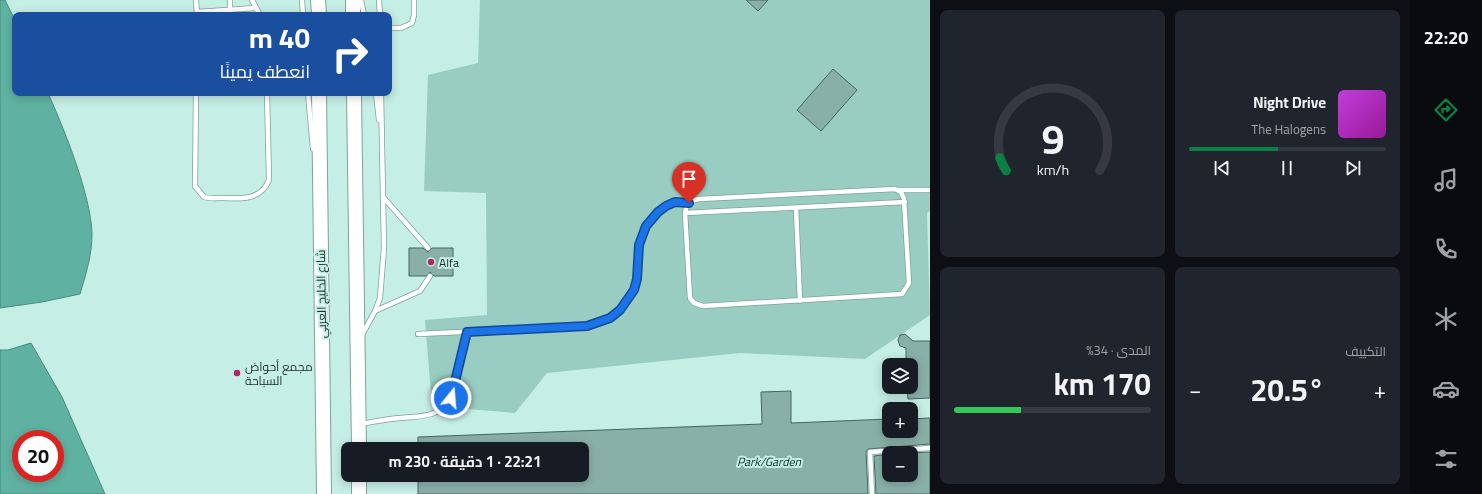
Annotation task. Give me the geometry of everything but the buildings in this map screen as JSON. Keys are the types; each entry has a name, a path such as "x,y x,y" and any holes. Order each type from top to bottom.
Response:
{"main road":[{"path":"318,0 319,12"},
{"path":"353,0 353,12"},
{"name":"شارع الخليج العربي","path":"319,96 324,494"},
{"path":"354,96 359,442"},
{"path":"359,482 359,494"}],"lane":[{"path":"196,0 197,12"},
{"path":"230,0 230,10"},
{"path":"252,0 258,12"},
{"path":"302,0 303,12"},
{"path":"361,0 363,12"},
{"path":"379,0 380,12"},
{"path":"392,28 401,28 412,23 414,16 414,0"},
{"path":"208,12 256,8"},
{"path":"196,96 196,188 201,195 206,198 230,199 255,196 263,191 269,180 267,96"},
{"path":"308,96 320,198"},
{"path":"376,96 382,145"},
{"path":"358,342 375,311 380,298 384,248 381,96"},
{"path":"689,203 685,213 690,295 694,303 702,306 898,296 906,291 909,283 905,202 903,195 898,190"},
{"path":"418,334 587,326 610,318 620,310 634,290 637,279 639,245 646,226 658,212 675,202 689,203 699,199 898,190 930,190"},
{"path":"383,197 428,248"},
{"path":"685,213 905,202"},
{"path":"796,208 800,301"},
{"path":"375,311 420,291 430,276"},
{"path":"359,424 401,418 420,418 430,415 443,408 451,398 456,383 467,332"},
{"path":"872,494 870,452 930,448"}],"shaded area":[{"path":"0,0 5,0 12,14 12,96 49,96 69,143 82,182 90,218 92,242 90,257 80,294 42,302 0,308"},
{"path":"480,0 930,0 930,211 927,213 930,315 865,359 740,353 547,373 515,413 432,406 425,320 487,315 486,193 424,191 428,75 478,63"},
{"path":"31,343 62,397 105,494 0,494 0,350 8,350"}],"place":[{"name":"Alfa","path":"431,262"},
{"name":"مجمع أحواض السباحة","path":"237,373"}],"route":[{"path":"451,398 456,383 467,332 587,326 610,318 628,301 634,290 637,279 639,245 641,235 646,226 651,219 666,206 675,202 689,203"}],"park label":[{"name":"Park/Garden","path":"769,461"}]}
